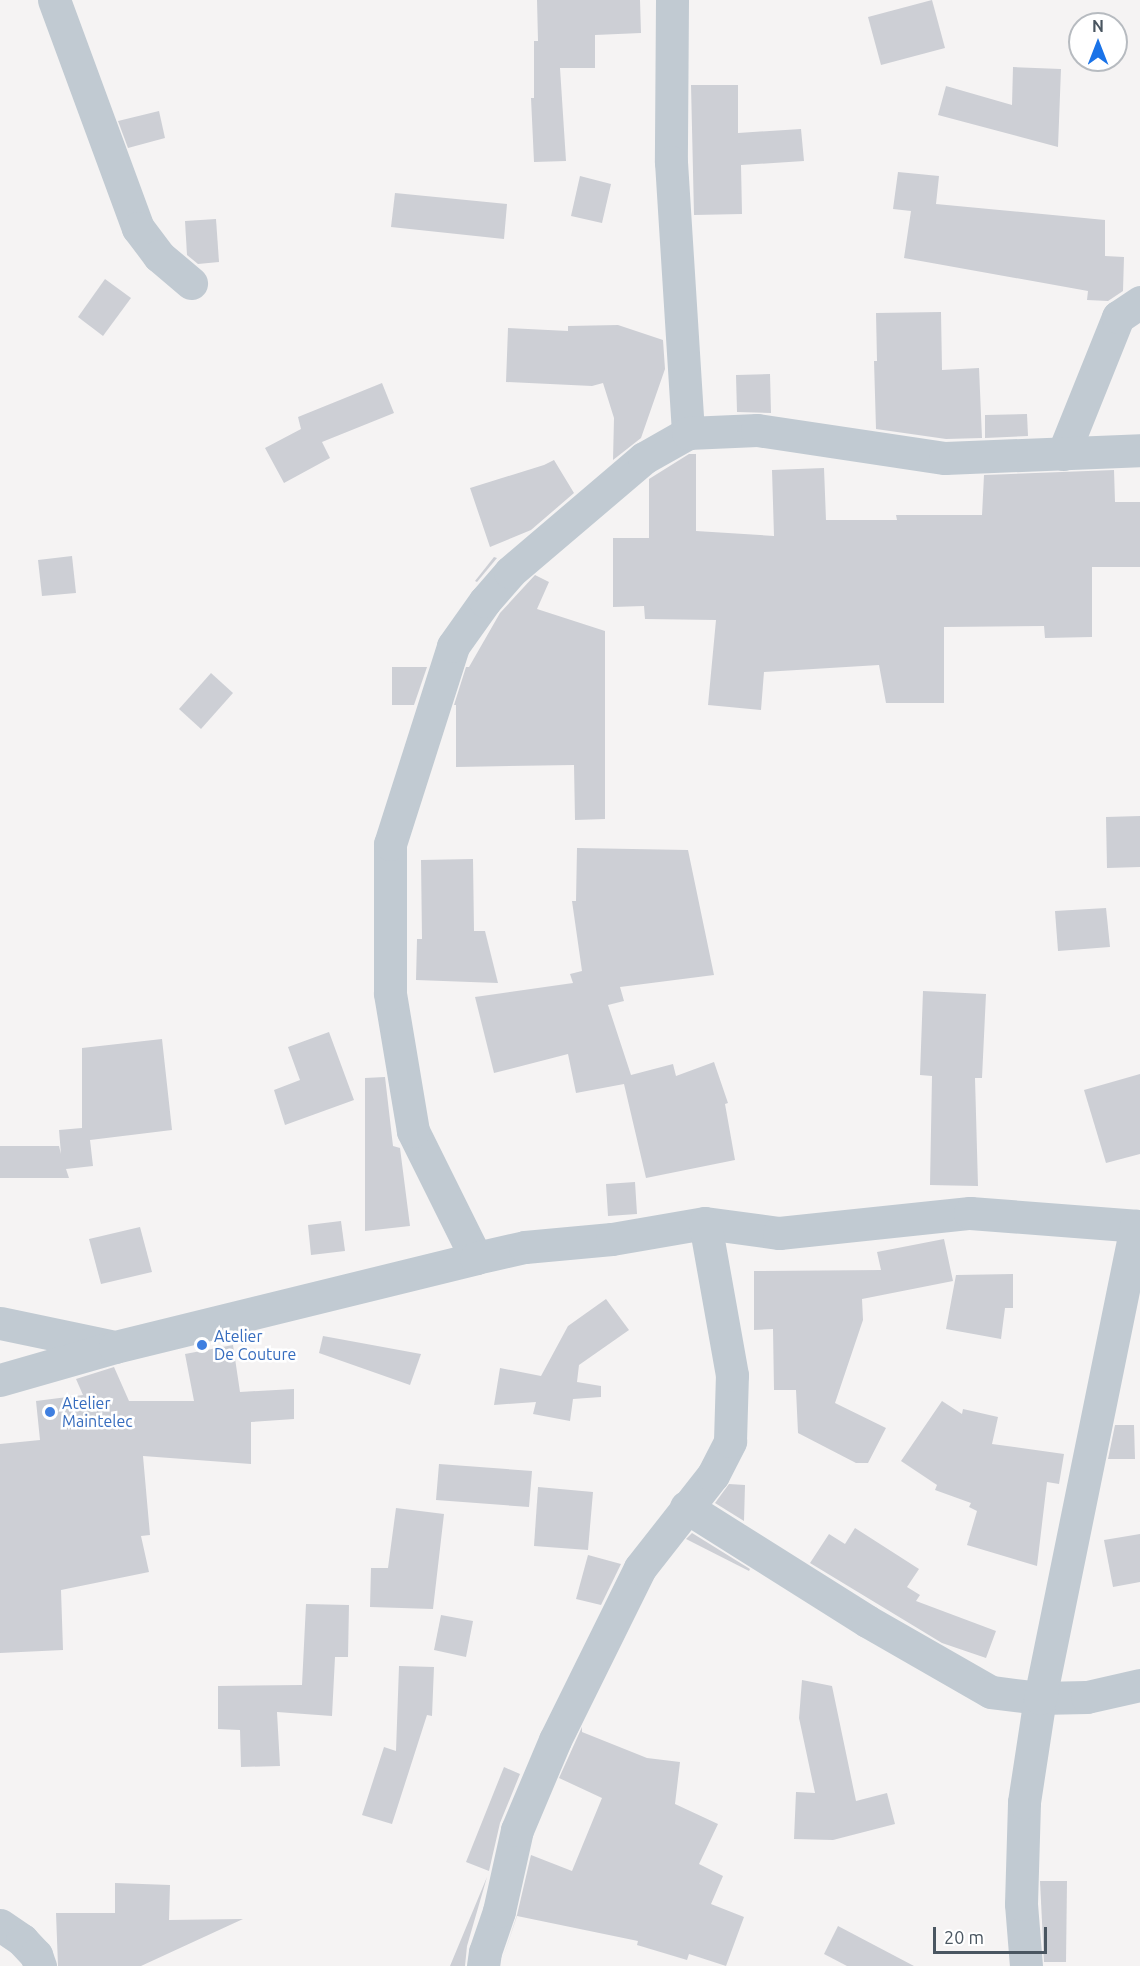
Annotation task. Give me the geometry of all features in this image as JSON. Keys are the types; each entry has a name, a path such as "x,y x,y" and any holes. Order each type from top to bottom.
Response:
{"street":[{"path":"54,0 138,228 159,256 191,283"},
{"path":"672,0 671,162 688,433"},
{"path":"1064,454 1118,317 1140,302"},
{"path":"476,1258 413,1131 390,993 390,844 453,646 485,601 510,572 644,458 688,433 757,430 945,458 1140,450"},
{"path":"0,1380 114,1347 525,1247 612,1239 705,1223 779,1233 970,1213 1138,1226 1040,1698 1024,1802 1021,1904 1026,1966"},
{"path":"483,1966 485,1952 499,1911 517,1830 555,1740 640,1568 713,1474 730,1441 732,1375 705,1223"},
{"path":"0,1323 114,1347"},
{"path":"686,1507 867,1621 991,1692 1040,1698 1087,1697 1140,1685"},
{"path":"0,1925 22,1940 36,1955 40,1966"}],"building":[{"path":"537,0 640,0 641,33 595,35 595,68 560,68 566,161 534,162 531,98 534,98 534,41 538,41"},
{"path":"932,0 945,48 881,65 868,17"},
{"path":"1013,67 1061,69 1058,147 938,115 946,86 1012,105"},
{"path":"691,85 738,85 738,133 801,129 804,161 741,165 742,214 694,215"},
{"path":"159,111 165,138 128,148 118,121"},
{"path":"898,172 939,176 936,204 1105,220 1105,256 1124,257 1123,291 1108,301 1087,300 1088,291 904,258 911,211 893,209"},
{"path":"580,176 611,184 602,223 571,216"},
{"path":"395,193 507,204 504,239 391,227"},
{"path":"216,219 219,262 198,264 187,255 185,221"},
{"path":"105,279 131,298 103,336 78,317"},
{"path":"941,312 942,370 979,368 982,438 946,439 876,429 874,361 877,361 876,313"},
{"path":"618,325 663,340 665,369 641,438 613,460 614,418 603,383 592,386 506,382 508,328 568,331 568,326"},
{"path":"770,374 771,413 737,412 736,375"},
{"path":"382,383 394,413 322,442 330,458 284,483 265,448 301,429 298,417"},
{"path":"1027,414 1028,436 985,438 985,415"},
{"path":"689,454 696,454 696,531 774,536 772,470 824,468 826,520 897,520 896,515 982,515 984,475 1114,470 1115,502 1140,502 1140,567 1092,567 1092,637 1045,638 1044,626 944,627 944,703 886,703 879,665 764,672 761,710 708,705 716,620 645,619 644,606 613,607 613,538 649,538 649,479"},
{"path":"554,460 574,493 531,530 490,547 470,488"},
{"path":"72,556 76,593 42,596 38,560"},
{"path":"494,557 497,558 477,582 475,581"},
{"path":"535,575 549,582 537,609 605,631 605,819 575,820 574,765 456,767 456,705 454,705 466,667 469,667 500,613"},
{"path":"392,667 427,667 414,705 392,705"},
{"path":"211,673 233,693 201,729 179,709"},
{"path":"1140,816 1140,867 1107,868 1106,817"},
{"path":"577,848 688,850 714,975 620,987 624,1001 608,1005 631,1075 673,1064 676,1076 714,1062 728,1103 725,1104 735,1160 646,1178 624,1084 576,1093 568,1054 494,1073 475,997 573,983 570,974 582,971 572,901 576,901"},
{"path":"473,859 474,931 485,931 498,983 416,980 417,939 422,939 421,860"},
{"path":"1106,908 1110,947 1058,951 1055,911"},
{"path":"923,991 986,994 982,1078 975,1078 978,1186 930,1185 932,1076 920,1075"},
{"path":"329,1032 354,1100 285,1125 274,1090 300,1080 288,1047"},
{"path":"162,1039 172,1130 90,1140 93,1166 66,1169 69,1178 0,1178 0,1146 59,1146 61,1154 59,1130 82,1128 82,1048"},
{"path":"1140,1074 1140,1154 1106,1163 1084,1090"},
{"path":"385,1077 393,1146 400,1148 410,1226 365,1231 365,1078"},
{"path":"635,1182 637,1214 608,1216 606,1184"},
{"path":"341,1221 345,1251 311,1255 308,1225"},
{"path":"140,1227 152,1272 101,1284 89,1239"},
{"path":"944,1239 953,1281 862,1299 863,1320 835,1403 886,1428 868,1463 856,1463 798,1433 796,1390 774,1390 773,1329 754,1330 754,1271 881,1270 877,1252"},
{"path":"1013,1274 1013,1308 1005,1308 1001,1339 946,1329 956,1275"},
{"path":"606,1299 629,1330 579,1365 577,1382 601,1386 601,1397 573,1399 570,1421 533,1414 536,1402 494,1405 500,1368 541,1376 568,1326"},
{"path":"323,1336 421,1354 410,1385 319,1353"},
{"path":"233,1345 240,1392 294,1389 294,1419 251,1422 251,1464 143,1456 150,1535 141,1536 149,1572 61,1590 63,1650 0,1653 0,1444 40,1440 36,1401 83,1395 76,1379 114,1367 129,1401 194,1401 185,1354"},
{"path":"942,1401 962,1414 963,1409 998,1417 992,1444 1064,1454 1059,1484 1047,1482 1037,1566 967,1545 977,1511 969,1507 971,1503 935,1490 937,1485 901,1461"},
{"path":"1115,1425 1134,1425 1135,1459 1108,1459"},
{"path":"439,1464 532,1471 529,1507 436,1500"},
{"path":"729,1484 745,1485 744,1521 715,1503"},
{"path":"538,1487 593,1492 588,1550 534,1546"},
{"path":"396,1508 444,1514 433,1609 370,1607 371,1568 388,1568"},
{"path":"855,1528 919,1569 907,1587 920,1595 916,1601 996,1631 986,1658 942,1643 810,1563 829,1534 845,1544"},
{"path":"692,1533 750,1569 749,1571 686,1539"},
{"path":"1140,1534 1140,1582 1113,1587 1104,1540"},
{"path":"588,1555 621,1564 601,1605 576,1599"},
{"path":"306,1604 349,1605 348,1657 335,1657 332,1716 277,1712 280,1766 241,1767 240,1730 218,1729 218,1686 302,1685"},
{"path":"441,1615 473,1621 466,1657 434,1650"},
{"path":"399,1666 434,1667 432,1716 427,1715 392,1824 362,1815 384,1747 396,1751"},
{"path":"802,1680 832,1686 856,1801 887,1793 895,1824 833,1840 794,1839 796,1792 815,1793 799,1718"},
{"path":"582,1727 582,1732 647,1758 680,1762 675,1804 718,1824 699,1864 723,1876 711,1904 744,1917 726,1966 689,1954 687,1960 637,1945 638,1941 517,1916 503,1958 517,1915 531,1855 572,1871 602,1798 559,1778"},
{"path":"504,1767 520,1774 500,1823 489,1871 466,1862"},
{"path":"487,1877 467,1946 465,1966 450,1966"},
{"path":"1040,1881 1067,1881 1066,1962 1044,1962"},
{"path":"115,1883 170,1885 169,1920 243,1919 141,1966 58,1966 56,1913 115,1913"},
{"path":"838,1926 914,1966 847,1966 824,1954"}],"place":[{"name":"Atelier De Couture","path":"202,1345"},
{"name":"Atelier Maintelec","path":"50,1412"}]}
